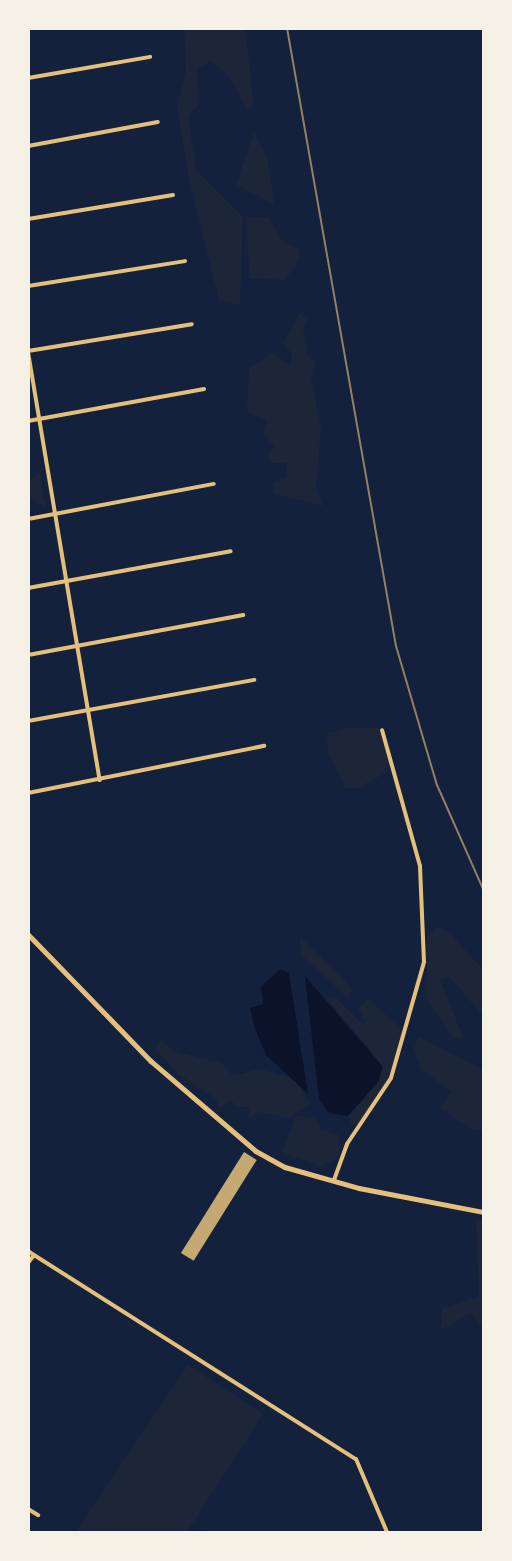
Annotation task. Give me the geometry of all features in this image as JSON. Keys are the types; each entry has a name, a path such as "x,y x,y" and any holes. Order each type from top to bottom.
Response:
{"street":[{"path":"28,78 150,57"},
{"path":"28,146 158,122"},
{"path":"28,219 173,195"},
{"path":"28,286 185,261"},
{"path":"100,780 28,352 192,324"},
{"path":"28,421 204,389"},
{"path":"28,519 214,484"},
{"path":"28,588 231,551"},
{"path":"28,655 243,615"},
{"path":"28,721 254,680"},
{"path":"334,1180 347,1144 391,1078 424,962 420,866 382,730"},
{"path":"28,793 264,746"},
{"path":"28,934 223,1127 285,1167 334,1180 483,1212"},
{"path":"28,1251 357,1459 387,1533"},
{"path":"28,1263 34,1255"},
{"path":"28,1509 38,1515"}],"shaded area":[{"path":"184,29 245,29 254,104 248,112 228,75 211,61 197,69 198,105 188,116 196,170 243,217 240,305 219,300 188,174 177,104 186,72"},
{"path":"254,132 268,160 274,204 236,185"},
{"path":"247,217 269,218 284,243 298,248 300,259 285,280 249,278"},
{"path":"300,313 308,320 303,327 307,355 315,362 311,378 321,428 316,488 323,506 274,494 273,482 287,477 287,463 270,463 268,452 275,447 263,433 267,420 247,412 249,368 273,353 290,365 292,354 283,343"},
{"path":"40,473 43,499 48,509 29,497 29,481"},
{"path":"346,728 378,728 390,762 386,773 357,788 345,788 328,753 327,733"},
{"path":"437,927 450,933 483,970 483,1016 449,976 440,980 463,1037 453,1038 426,998 427,937"},
{"path":"300,937 352,989 347,997 301,955"},
{"path":"280,969 289,973 308,1094 266,1055 254,1026 250,1008 263,1004 261,987"},
{"path":"305,976 383,1067 378,1082 348,1116 329,1113 319,1100"},
{"path":"325,996 336,998 362,1024 366,1022 358,1009 368,999 406,1033 386,1083 359,1124 352,1125 348,1116 360,1103 379,1061"},
{"path":"419,1037 483,1070 483,1130 472,1130 440,1108 452,1091 421,1070 414,1048"},
{"path":"160,1040 177,1052 221,1063 233,1076 260,1069 294,1079 310,1104 288,1118 260,1112 248,1118 250,1107 236,1107 232,1101 219,1108 216,1099 178,1074 155,1048"},
{"path":"296,1116 315,1117 320,1130 339,1135 340,1157 322,1166 282,1152"},
{"path":"476,1218 483,1220 483,1329 471,1313 441,1330 442,1308 479,1297"},
{"path":"188,1365 263,1414 187,1532 76,1532"}],"building":[{"path":"244,1152 257,1160 194,1261 181,1253"}],"railway":[{"path":"287,28 396,646 437,785 484,891"}]}
